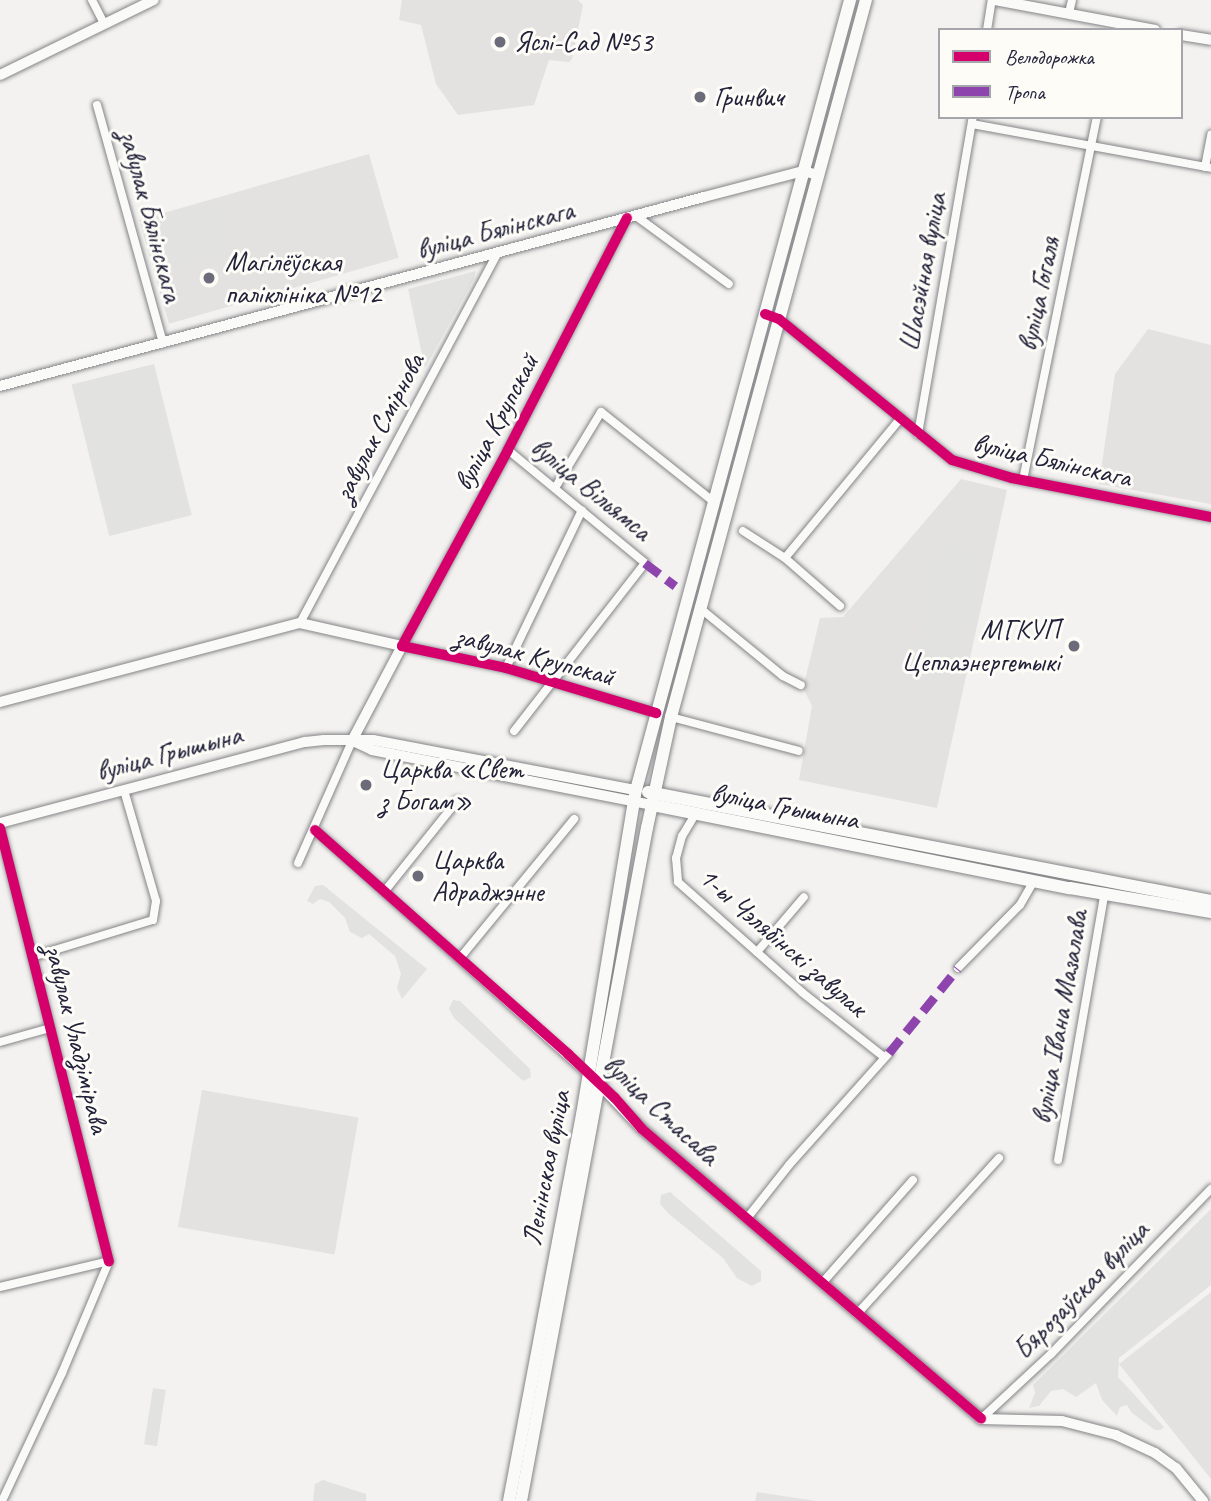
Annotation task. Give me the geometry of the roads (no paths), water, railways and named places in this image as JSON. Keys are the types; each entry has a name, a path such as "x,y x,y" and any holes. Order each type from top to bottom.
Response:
{"main road":[{"path":"635,795 850,0"},
{"path":"654,799 671,717 866,0"},
{"path":"803,171 818,175"},
{"name":"вуліца Бялінскага","path":"0,386 162,340 803,171"},
{"name":"завулак Крупскай","path":"0,702 300,623 402,646"},
{"name":"вуліца Крупскай","path":"352,741 402,646"},
{"name":"вуліца Грышына","path":"0,826 305,742 352,741 372,750 635,795 1106,888 1211,912"},
{"name":"Ленінская вуліца","path":"550,1314 635,795"},
{"name":"вуліца Грышына","path":"654,799 696,813 1034,881 1211,901"},
{"name":"Ленінская вуліца","path":"509,1501 599,1084 654,799"},
{"name":"Ленінская вуліца","path":"521,1501 544,1345"}],"street":[{"path":"92,0 104,24"},
{"path":"0,75 154,0"},
{"path":"987,28 993,0 1069,13 1113,26 1134,28"},
{"path":"1069,13 1072,0"},
{"path":"1183,35 1211,40"},
{"name":"завулак Бялінскага","path":"97,104 162,340"},
{"name":"вуліца Гогаля","path":"1023,480 1097,119"},
{"path":"973,120 1208,168 1211,135"},
{"name":"Шасэйная вуліца","path":"918,434 973,120"},
{"path":"631,217 729,284"},
{"name":"вуліца Крупскай","path":"402,646 631,217"},
{"name":"завулак Смірнова","path":"300,623 499,252"},
{"name":"вуліца Бялінскага","path":"765,314 779,319 952,460 979,470 1023,480 1211,517"},
{"path":"555,488 601,412 713,501"},
{"path":"785,558 901,418"},
{"name":"вуліца Вільямса","path":"508,450 645,563 560,674 551,681"},
{"path":"506,668 582,510"},
{"path":"743,531 785,558 840,606"},
{"path":"701,609 782,676 801,685"},
{"name":"завулак Крупскай","path":"402,646 506,668 656,713"},
{"path":"514,731 551,681"},
{"path":"671,717 799,751"},
{"name":"вуліца Крупскай","path":"298,863 352,741"},
{"path":"35,956 153,920 156,901 124,790"},
{"path":"384,892 457,801"},
{"name":"1-ы Чэлябінскі завулак","path":"696,813 682,836 676,858 678,882 757,952 886,1055 789,1165 748,1217"},
{"path":"460,958 574,819"},
{"name":"завулак Уладзімірава","path":"0,826 35,956 50,1028 109,1261"},
{"name":"вуліца Стасава","path":"314,830 599,1084 642,1129 981,1419"},
{"path":"958,968 1020,905 1034,881"},
{"name":"вуліца Iвана Мазалава","path":"1058,1160 1106,888"},
{"path":"757,952 804,897"},
{"path":"0,1042 50,1028"},
{"path":"857,1314 999,1158"},
{"path":"823,1282 913,1180"},
{"name":"Бярозаўская вуліца","path":"981,1419 1051,1354 1211,1189"},
{"path":"0,1287 109,1261"},
{"path":"2,1501 62,1373 109,1261"},
{"path":"981,1419 1062,1421 1116,1436 1166,1460 1203,1501"}],"place":[{"name":"Яслі-Сад №53","path":"500,42"},
{"name":"Гринвич","path":"700,97"},
{"name":"Магілёўская паліклініка №12","path":"209,278"},
{"name":"МГКУП Цеплаэнергетыкі","path":"1074,646"},
{"name":"Царква «Свет з Богам»","path":"366,785"},
{"name":"Царква Адраджэнне","path":"418,876"}]}
